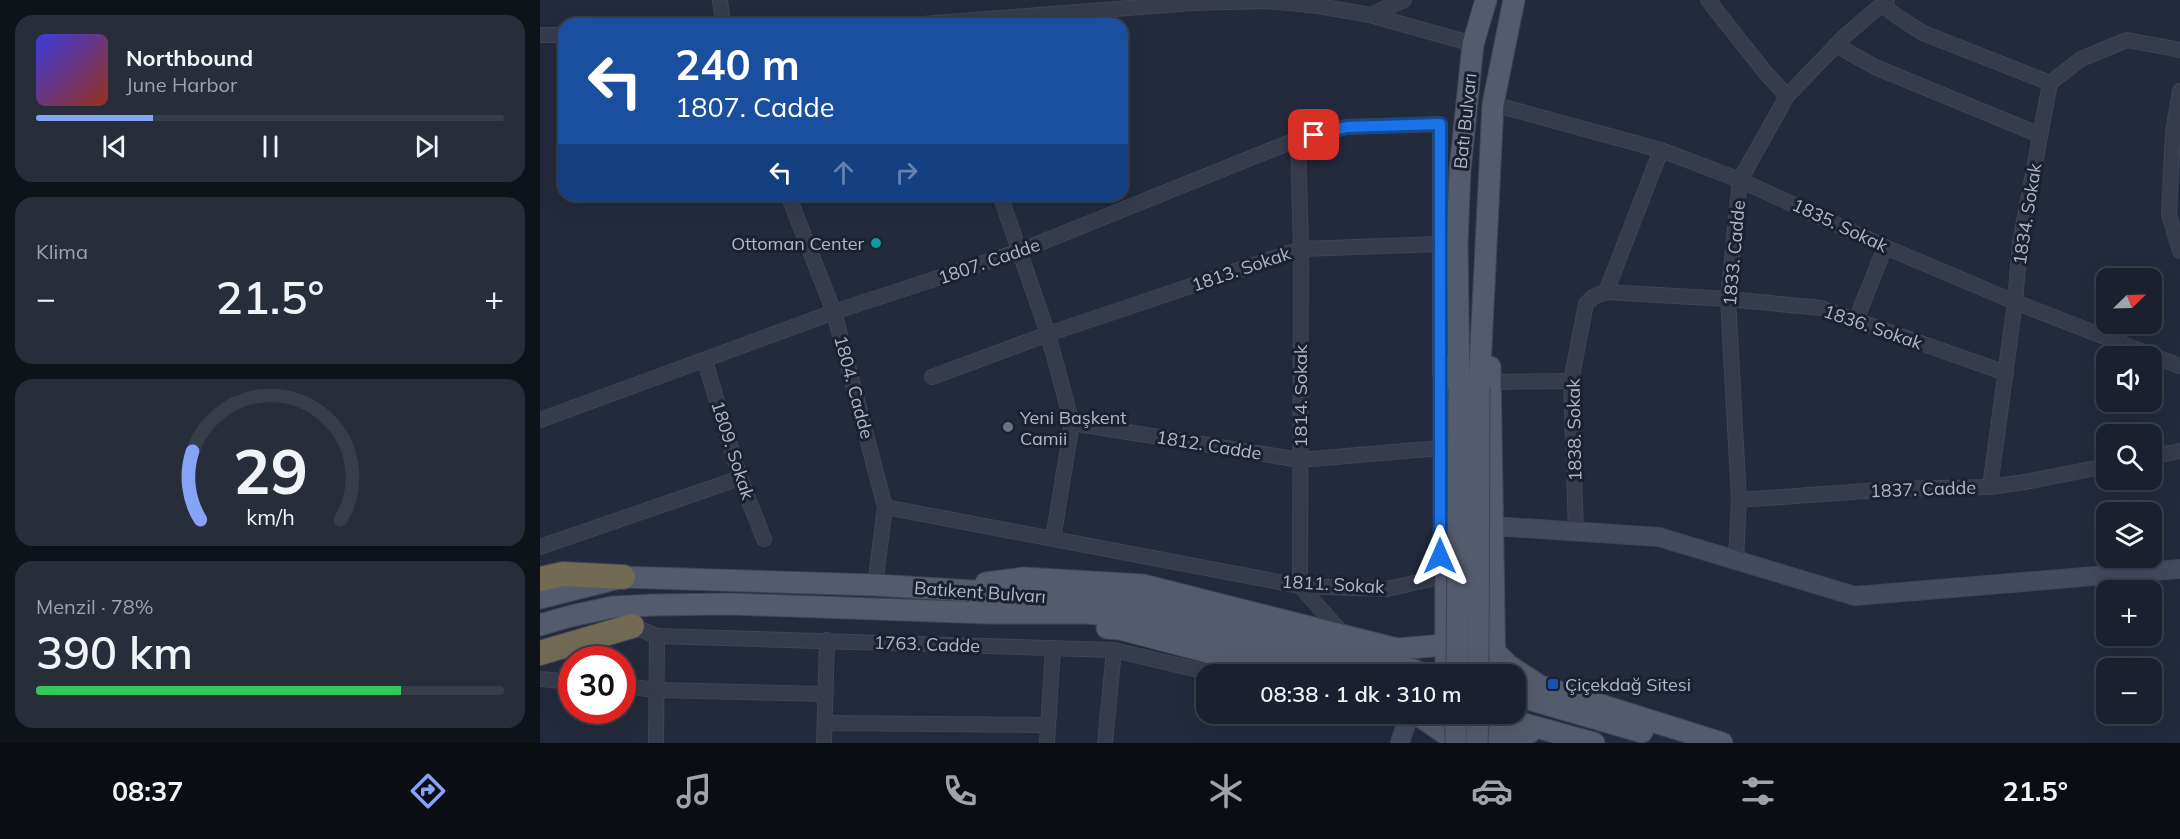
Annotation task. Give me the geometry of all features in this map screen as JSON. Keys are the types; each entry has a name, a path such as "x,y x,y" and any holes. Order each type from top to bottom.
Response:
{"highway":[{"path":"540,579 563,574 623,577"},
{"path":"540,653 632,626"}],"main road":[{"name":"Batı Bulvarı","path":"1478,664 1476,386 1457,322 1460,170 1473,44 1486,0"},
{"name":"Batı Bulvarı","path":"1458,664 1476,386 1482,340 1487,179 1492,104 1514,0"},
{"path":"1446,664 1445,389 1452,328 1457,322"},
{"path":"1476,386 1493,526 1495,664"},
{"path":"1493,526 1659,537 1855,596 2180,569"},
{"name":"Batıkent Bulvarı","path":"540,598 623,577 875,585 1134,601 1390,664"},
{"path":"944,589 1024,578 1143,585 1397,649 1446,645 1495,652 1507,664"},
{"name":"Batıkent Bulvarı","path":"540,625 613,607 731,604 988,614 1088,614 1141,618 1315,664"},
{"path":"988,614 1013,623 1120,628 1254,664"},
{"path":"571,616 609,620 632,626"},
{"path":"1406,649 1428,664"},
{"path":"1526,690 1540,686 1722,743"},
{"path":"1526,690 1680,743"},
{"path":"1400,743 1408,724"},
{"path":"1428,724 1448,733 1490,741 1520,724"},
{"path":"1482,724 1490,741"},
{"path":"1490,741 1494,724"},
{"path":"1524,724 1569,743"},
{"path":"1526,724 1594,743"}],"street":[{"path":"720,0 722,18"},
{"path":"1370,15 1404,0"},
{"path":"1708,0 1786,96"},
{"path":"1012,18 1193,3 1267,1 1319,6 1370,15 1473,44"},
{"path":"1884,2 1895,15 1923,33 2050,83 2081,59 2127,40 2180,50"},
{"name":"1833. Cadde","path":"1736,560 1739,500 1728,299 1740,180 1786,96 1836,45 1884,2"},
{"path":"540,35 558,35"},
{"path":"1836,45 1875,67 2040,135"},
{"name":"1834. Sokak","path":"1990,487 2015,302 2020,243 2050,83"},
{"path":"2180,91 2173,132 2169,214 2180,251"},
{"name":"1835. Sokak","path":"1492,104 1661,150 1740,180 1885,247 2015,302 2180,366"},
{"name":"1807. Cadde","path":"540,420 834,312 1020,251 1298,139 1347,127 1440,124"},
{"name":"1811. Sokak","path":"885,507 1300,586 1387,589 1440,577 1440,124"},
{"name":"1814. Sokak","path":"1298,139 1301,249 1300,586"},
{"name":"1838. Sokak","path":"1576,531 1571,381 1586,304 1599,294 1661,150"},
{"name":"1804. Cadde","path":"790,201 834,312 885,507 875,585"},
{"path":"1002,201 1048,334 1072,423 1053,539"},
{"name":"1813. Sokak","path":"932,377 1048,334 1301,249 1440,244"},
{"path":"1856,320 1885,247"},
{"name":"1836. Sokak","path":"1599,294 1728,299 1821,308 2006,373"},
{"name":"1809. Sokak","path":"705,361 740,478 764,539"},
{"path":"1476,386 1571,381"},
{"name":"1812. Cadde","path":"1072,423 1300,460 1440,448"},
{"path":"2162,455 2180,451"},
{"name":"1837. Cadde","path":"1739,500 1894,489 1990,487 2025,483 2096,468"},
{"path":"540,547 740,478"},
{"path":"1300,586 1344,636"},
{"name":"1763. Cadde","path":"632,626 657,636 1114,650 1196,670"},
{"path":"656,743 657,636"},
{"path":"824,743 827,640"},
{"path":"1047,743 1053,648"},
{"path":"1109,742 1114,650"},
{"path":"540,679 558,681"},
{"path":"636,688 826,694"},
{"path":"825,723 1048,725"}],"tunnel":[{"path":"1526,699 1531,700"}],"place":[{"name":"Ottoman Center","path":"876,243"},
{"name":"Yeni Başkent Camii","path":"1008,427"},
{"name":"Çiçekdağ Sitesi","path":"1553,684"}],"route":[{"path":"1314,135 1347,127 1440,124 1440,556"}]}
